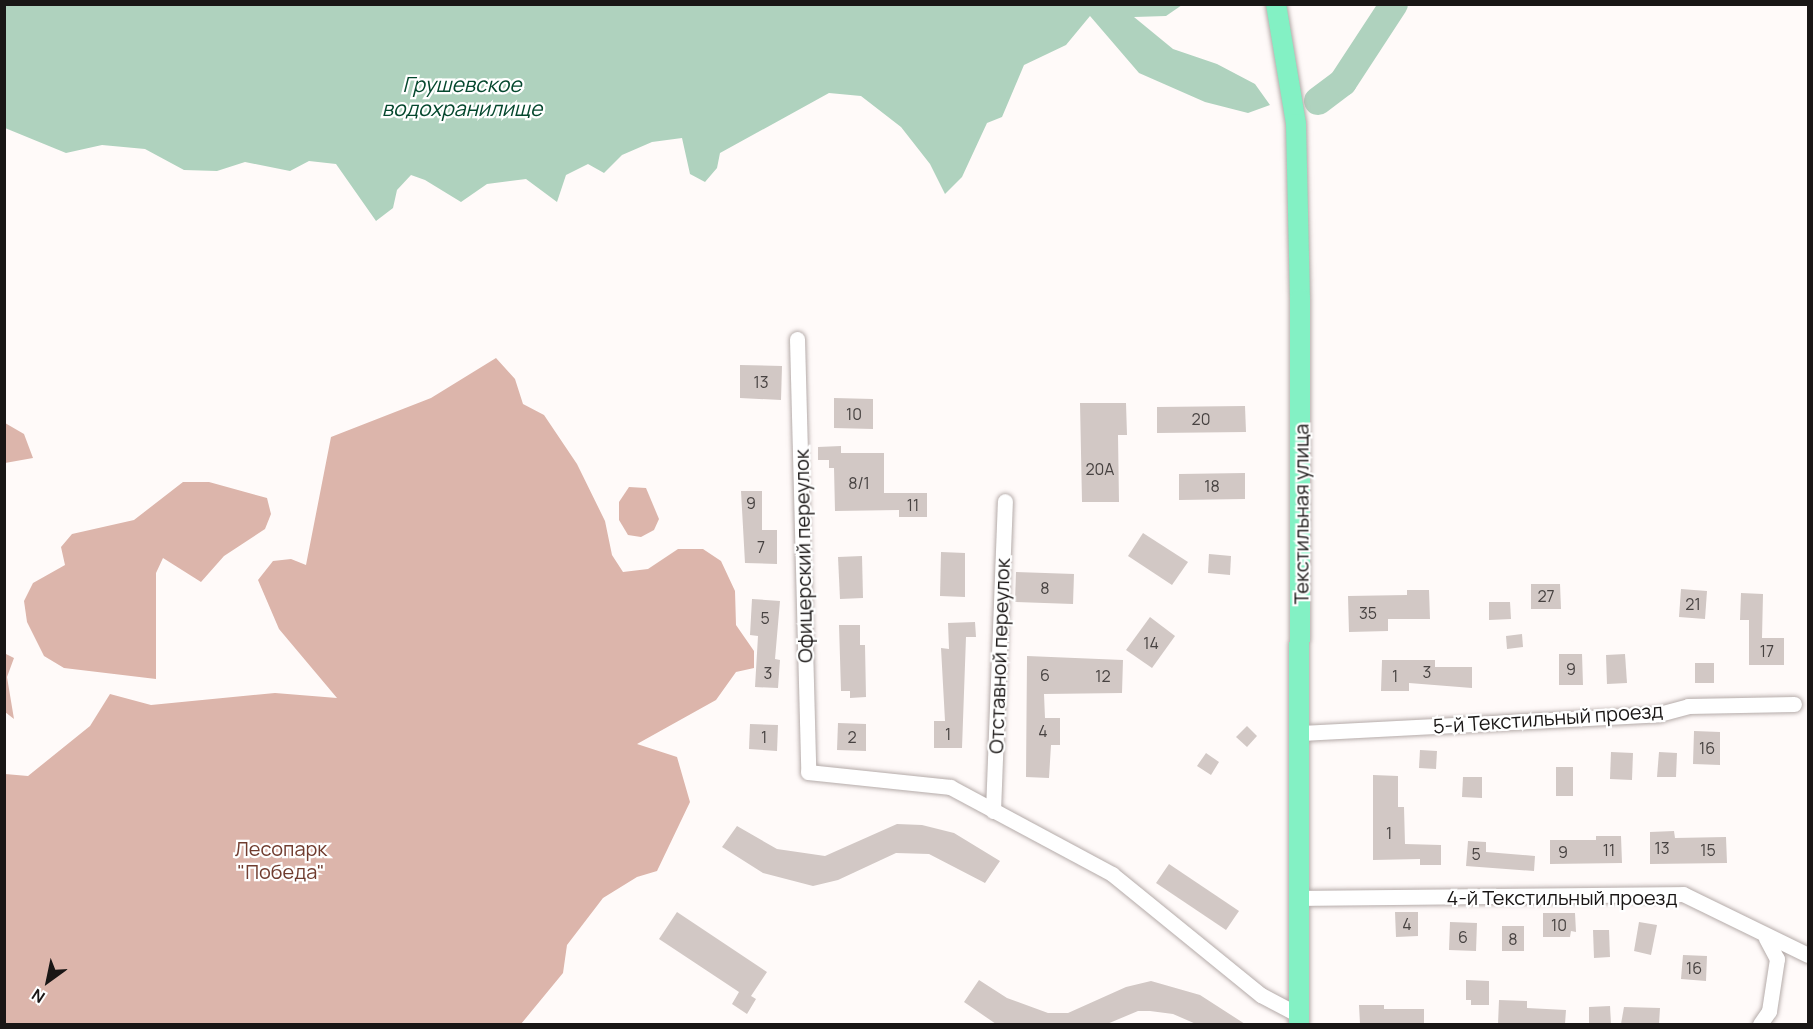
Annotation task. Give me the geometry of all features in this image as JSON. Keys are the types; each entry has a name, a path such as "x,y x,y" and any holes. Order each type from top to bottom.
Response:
{"main road":[{"name":"Текстильная улица","path":"1277,6 1296,124 1302,898 1299,1020"}],"street":[{"name":"Офицерский переулок","path":"797,339 808,772 950,787 993,812"},
{"name":"Отставной переулок","path":"993,812 1005,501"},
{"name":"5-й Текстильный проезд","path":"1301,733 1659,714 1688,706 1794,704"},
{"path":"993,812 1112,874 1261,995 1299,1020"},
{"name":"4-й Текстильный проезд","path":"1302,898 1683,894 1767,938 1809,955"},
{"path":"1760,1024 1768,1011 1777,959 1767,938"}],"green space":[{"name":"Лесопарк \"Победа\"","path":"496,358 515,379 523,404 544,415 577,464 605,521 612,555 623,572 648,569 678,549 703,549 721,561 735,591 736,625 754,651 754,668 736,672 716,700 637,744 677,757 690,802 657,871 637,877 603,898 567,945 563,973 521,1024 5,1024 5,774 28,776 90,726 110,694 151,705 275,693 337,698 279,629 258,580 273,561 291,559 306,565 331,437 431,398"},
{"path":"5,423 24,434 33,458 5,463"},
{"path":"183,482 209,482 267,498 271,514 265,529 224,556 201,582 163,558 156,573 156,679 64,668 44,656 27,622 24,601 33,583 65,565 61,547 72,534 134,520"},
{"path":"629,487 646,488 659,519 654,530 641,537 628,535 619,520 619,502"},
{"path":"4,653 14,658 7,677 14,719 5,712"}],"water":[{"name":"Грушевское водохранилище","path":"5,4 1182,5 1166,16 1134,17 1173,49 1217,64 1255,84 1270,105 1248,113 1205,102 1139,73 1090,16 1066,45 1024,65 1002,117 987,123 962,177 945,194 930,164 901,127 861,96 829,93 720,153 717,168 705,182 690,174 682,138 652,142 622,155 604,173 588,164 566,175 557,202 526,179 487,184 461,202 425,180 411,175 397,190 393,208 376,221 336,164 309,161 290,171 245,162 217,171 184,170 145,149 102,145 66,153 5,128"}],"building":[{"path":"740,365 782,366 781,400 740,398"},
{"path":"834,398 873,399 873,429 834,428"},
{"path":"1080,403 1126,403 1127,435 1118,435 1119,502 1082,502"},
{"path":"1245,406 1246,432 1157,433 1157,407"},
{"path":"841,446 841,453 884,453 884,493 927,493 927,517 899,517 899,510 835,511 834,468 829,468 829,460 818,460 818,447"},
{"path":"1245,473 1245,499 1179,500 1179,474"},
{"path":"741,491 762,491 762,530 777,530 777,564 745,563"},
{"path":"1143,533 1188,562 1172,585 1128,556"},
{"path":"941,552 965,553 965,597 940,596"},
{"path":"1209,554 1231,556 1230,575 1208,573"},
{"path":"862,556 863,598 840,599 838,557"},
{"path":"1016,572 1074,574 1073,604 1015,602"},
{"path":"1531,584 1560,584 1561,609 1531,609"},
{"path":"1681,589 1707,591 1705,619 1679,617"},
{"path":"1407,590 1429,590 1430,619 1388,619 1388,631 1349,632 1348,596 1407,595"},
{"path":"1741,593 1763,594 1762,638 1784,638 1784,665 1749,665 1749,620 1740,620"},
{"path":"752,599 780,601 775,659 780,660 778,688 755,687 758,636 750,635"},
{"path":"1489,602 1510,602 1511,619 1489,620"},
{"path":"1150,617 1175,636 1152,668 1126,650"},
{"path":"975,622 976,637 966,637 962,748 934,748 934,721 945,721 941,648 949,649 948,623"},
{"path":"839,625 860,625 860,645 865,645 866,697 850,698 850,691 841,691"},
{"path":"1522,634 1523,647 1507,649 1506,636"},
{"path":"1559,654 1582,654 1583,685 1559,685"},
{"path":"1625,654 1627,683 1607,684 1606,655"},
{"path":"1027,656 1123,660 1122,693 1044,694 1045,718 1060,718 1060,745 1051,745 1049,778 1026,777"},
{"path":"1382,660 1435,660 1435,667 1472,667 1472,688 1409,683 1409,691 1381,691"},
{"path":"1695,663 1714,663 1714,683 1695,683"},
{"path":"838,723 866,724 866,751 837,750"},
{"path":"750,724 778,725 777,751 749,749"},
{"path":"1247,726 1257,736 1247,747 1236,737"},
{"path":"1694,731 1720,732 1720,765 1693,764"},
{"path":"1420,750 1437,751 1436,769 1419,768"},
{"path":"1611,752 1633,753 1632,780 1610,779"},
{"path":"1659,752 1677,753 1676,777 1657,777"},
{"path":"1206,753 1219,762 1211,775 1197,766"},
{"path":"1556,767 1573,767 1573,796 1556,796"},
{"path":"1373,775 1398,776 1398,807 1404,807 1405,844 1441,845 1441,865 1420,865 1420,859 1373,860"},
{"path":"1463,777 1482,777 1482,798 1462,797"},
{"path":"897,824 922,825 954,833 1000,861 985,883 929,854 896,853 838,880 813,886 763,873 722,847 737,826 777,849 825,856"},
{"path":"1674,831 1675,838 1726,837 1727,863 1650,864 1650,832"},
{"path":"1596,836 1621,836 1622,863 1550,864 1550,840 1596,840"},
{"path":"1468,841 1486,842 1486,852 1535,856 1534,871 1466,866"},
{"path":"1169,864 1239,911 1226,930 1156,883"},
{"path":"677,912 767,972 751,996 756,999 747,1014 732,1004 739,992 659,939"},
{"path":"1395,912 1418,912 1418,936 1396,937"},
{"path":"1543,913 1575,913 1576,932 1571,931 1570,937 1543,937"},
{"path":"1450,922 1477,923 1476,951 1449,950"},
{"path":"1639,922 1657,925 1651,955 1634,951"},
{"path":"1502,926 1524,926 1524,951 1502,951"},
{"path":"1593,930 1609,930 1610,957 1594,958"},
{"path":"1683,955 1707,956 1706,981 1681,979"},
{"path":"979,980 1007,998 1048,1013 1068,1013 1126,987 1151,981 1200,995 1245,1024 1196,1024 1173,1014 1138,1011 1107,1024 996,1024 964,1002"},
{"path":"1466,980 1489,981 1489,1005 1471,1005 1471,1000 1466,1000"},
{"path":"1499,1000 1527,1001 1527,1008 1566,1010 1565,1024 1498,1024"},
{"path":"1359,1005 1384,1005 1384,1009 1424,1009 1424,1024 1360,1024"},
{"path":"1610,1006 1611,1024 1589,1024 1589,1007"},
{"path":"1624,1007 1660,1008 1659,1024 1621,1024"}],"waterway":[{"path":"1318,101 1343,82 1394,4"}]}
